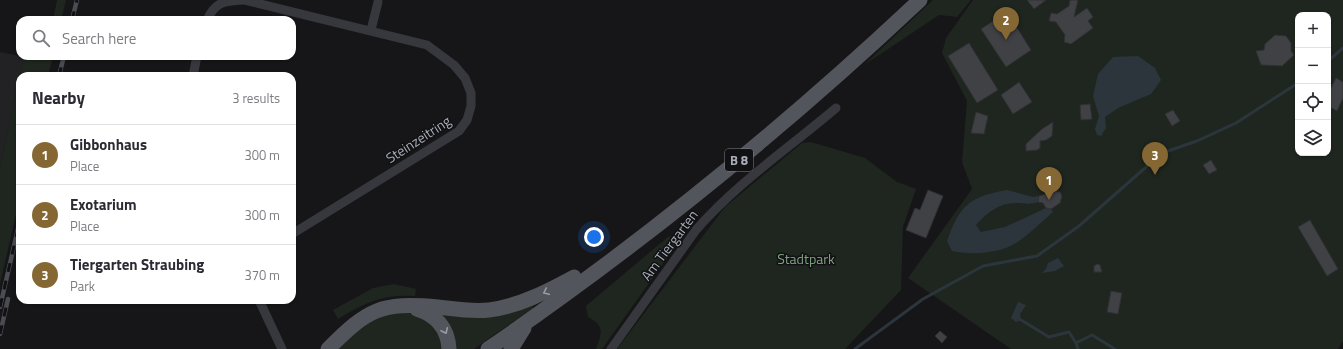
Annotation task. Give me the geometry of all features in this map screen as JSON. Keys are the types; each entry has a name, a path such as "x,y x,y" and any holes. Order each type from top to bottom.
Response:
{"main road":[{"name":"B 8","path":"488,349 527,322 671,215 788,120 856,60 920,0"},
{"path":"328,349 349,327 369,313 390,307 408,306 474,311 490,310 507,306 544,293 618,254"},
{"path":"408,306 425,312 439,321 447,334 449,349"},
{"path":"511,349 527,322"}],"street":[{"name":"Steinzeitring","path":"209,16 212,10 225,1 243,0 428,45 454,65 465,78 471,92 471,106 467,120 459,131 296,232"},
{"path":"371,30 378,2"},
{"path":"194,72 196,60"},
{"name":"Am Tiergarten","path":"611,349 707,216 769,160 836,108"},
{"path":"260,304 282,349"}],"shaded area":[{"path":"0,52 16,55 16,60 23,60 21,72 16,72 16,94 0,167"},
{"path":"1138,56 1155,68 1161,80 1151,94 1118,108 1105,117 1106,128 1101,136 1097,135 1095,129 1099,116 1093,96 1098,74 1113,57"},
{"path":"1007,190 1033,197 1039,196 1038,202 1030,204 1010,203 994,209 976,225 981,232 1005,227 1046,208 1051,209 1053,212 1026,236 1009,247 985,253 952,251 947,241 962,211 975,200 983,196"},
{"path":"1058,258 1064,266 1055,271 1042,273 1046,269 1048,263"},
{"path":"1018,302 1026,305 1020,314 1021,320 1016,322 1011,318"}],"green space":[{"path":"57,0 66,0 62,16 54,16"},
{"path":"933,0 971,0 957,17 939,15 864,65"},
{"path":"973,0 1343,0 1343,341 1338,349 1011,349 908,278 972,189 962,162 967,101 942,53 946,38"},
{"path":"23,60 52,60 49,72 21,72"},
{"path":"16,94 16,214 0,284 0,167"},
{"name":"Stadtpark","path":"811,142 865,158 897,182 916,189 903,227 901,290 845,349 617,349 725,207 802,143"},
{"path":"669,236 676,245 602,349 596,349 601,330 597,323 588,317 586,306"},
{"path":"394,284 416,289 415,296 393,296 383,298 357,308 338,319 333,310 373,288"},
{"path":"533,305 533,308 474,349 454,349 442,317 443,314"},
{"path":"414,312 438,327 444,349 337,349 346,338 378,315"}],"building":[{"path":"1027,0 1046,0 1034,9"},
{"path":"1070,0 1078,0 1074,17 1087,8 1093,17 1088,21 1093,28 1071,44 1064,42 1065,35 1056,22 1049,21 1051,13 1057,14 1069,6"},
{"path":"1007,12 1031,50 1006,67 981,29"},
{"path":"1275,35 1286,36 1291,43 1291,51 1294,55 1282,66 1261,65 1256,51 1264,50 1265,44"},
{"path":"969,43 998,90 977,103 948,56"},
{"path":"1336,78 1343,82 1343,98 1337,111 1331,108 1331,88"},
{"path":"1019,82 1032,102 1013,114 1001,95"},
{"path":"1090,104 1092,119 1081,120 1080,105"},
{"path":"1173,110 1180,121 1172,126 1165,114"},
{"path":"976,112 988,116 984,134 971,133"},
{"path":"1053,122 1052,136 1046,140 1040,141 1040,148 1037,150 1026,151 1026,144 1042,129"},
{"path":"1211,160 1217,170 1209,174 1203,165"},
{"path":"928,190 943,196 926,238 906,230 915,208 920,210"},
{"path":"1055,191 1060,192 1062,196 1060,203 1051,209 1046,208 1043,203 1038,202 1039,196"},
{"path":"1310,220 1338,269 1327,276 1298,227"},
{"path":"1097,264 1100,265 1102,272 1094,272 1094,266"},
{"path":"1111,291 1122,293 1118,314 1107,312"},
{"path":"940,331 947,337 942,343 935,336"}],"waterway":[{"path":"1331,58 1343,48"},
{"path":"855,349 923,299 983,266 1037,256 1079,226 1162,153 1197,141 1236,123 1296,84"},
{"path":"1021,320 1049,337 1069,332 1078,349"},
{"path":"1076,343 1092,335 1115,349"}],"railway":[{"path":"73,16 77,0"},
{"path":"60,72 63,60"},
{"path":"0,307 16,237"},
{"path":"0,334 8,299"}],"place":[{"name":"Exotarium","path":"1006,40"},
{"name":"Tiergarten Straubing","path":"1155,175"},
{"name":"Gibbonhaus","path":"1049,200"}]}
